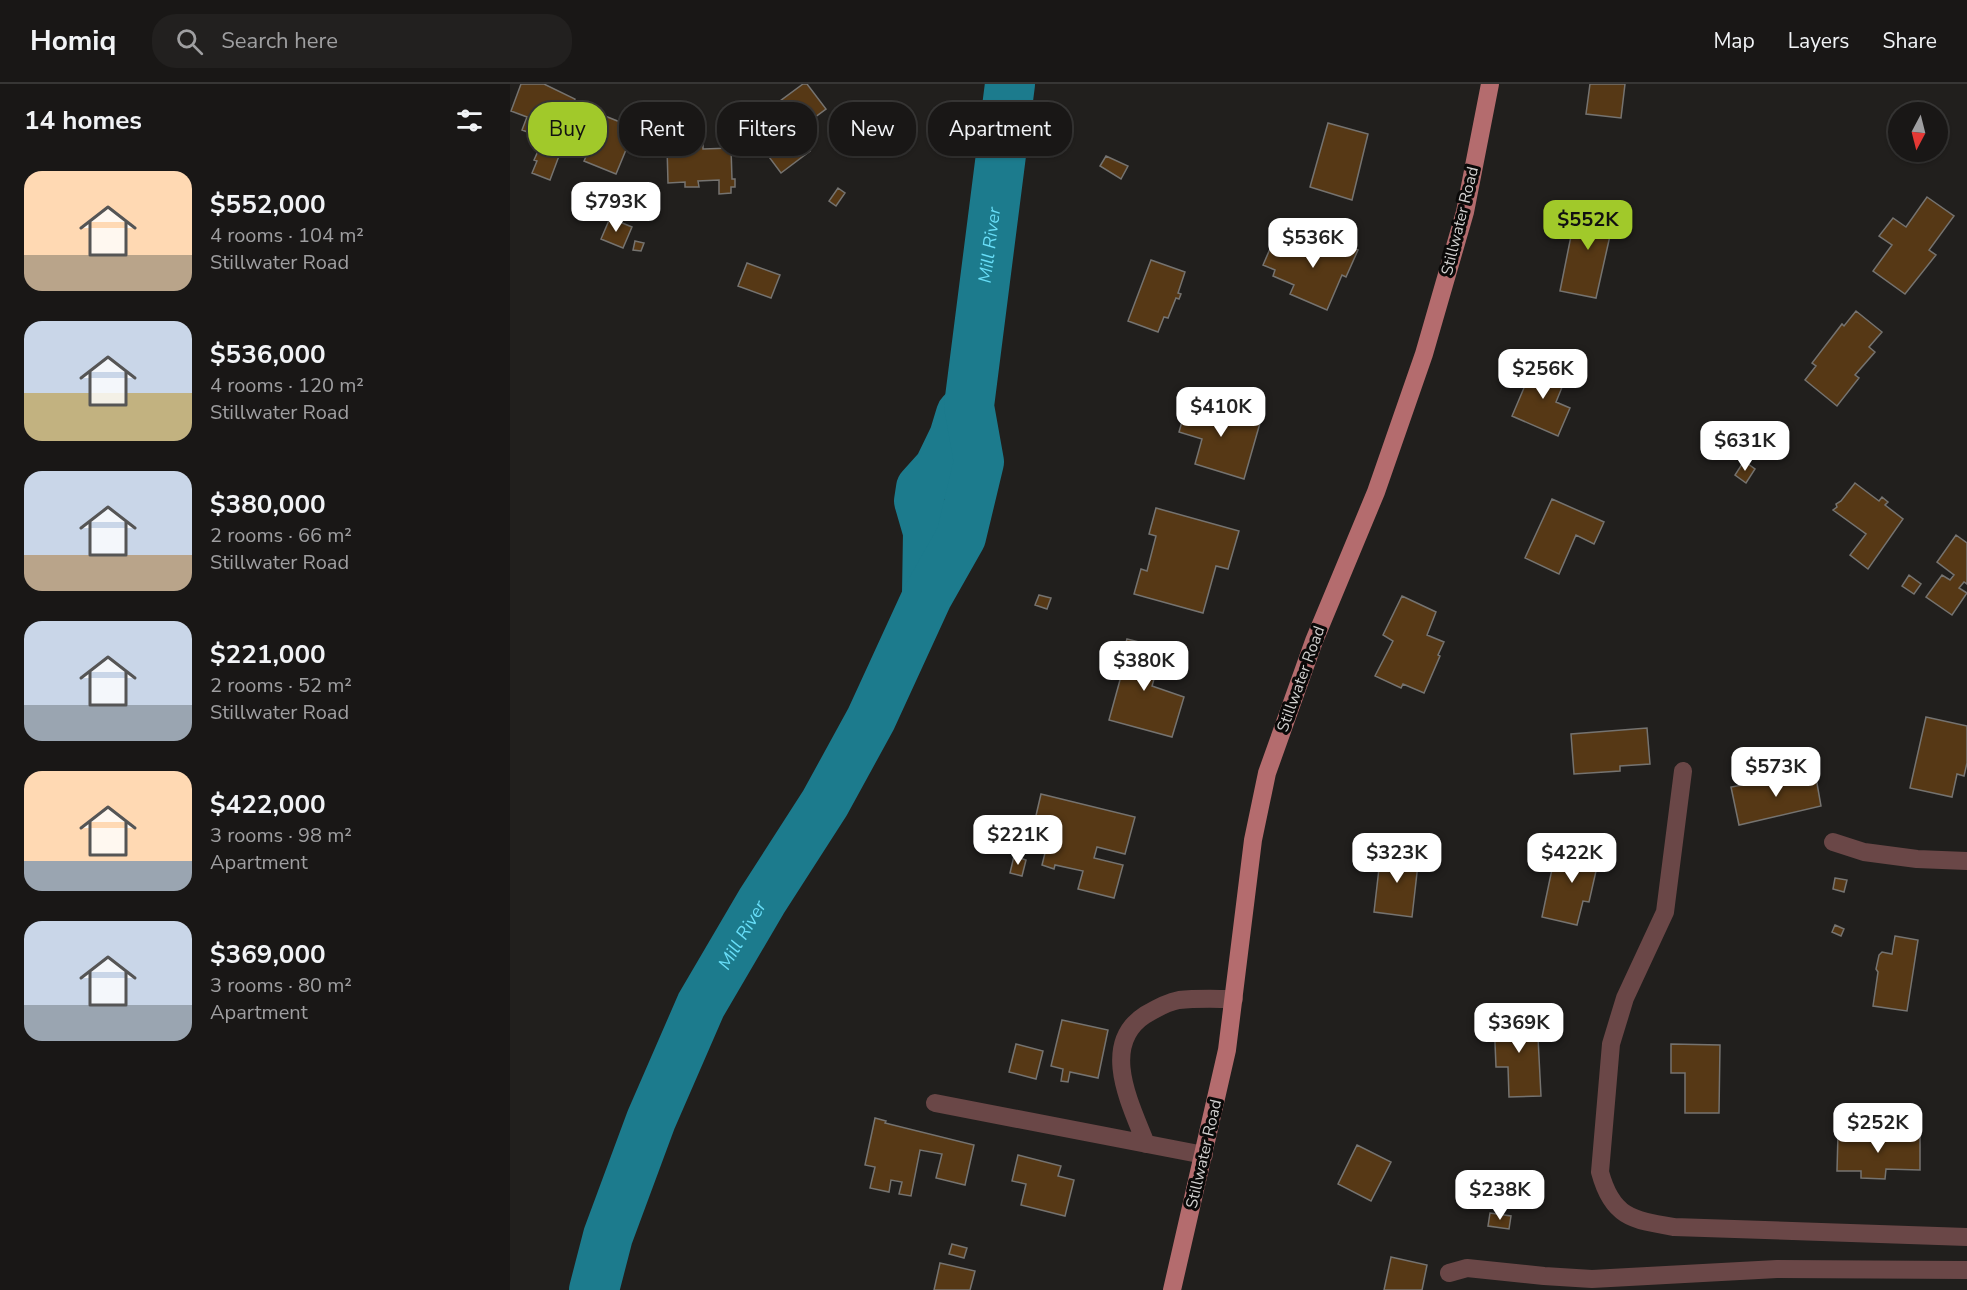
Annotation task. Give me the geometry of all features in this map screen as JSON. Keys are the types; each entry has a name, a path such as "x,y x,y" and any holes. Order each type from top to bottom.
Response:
{"main road":[{"name":"Stillwater Road","path":"1172,1290 1227,1050 1253,840 1267,773 1314,641 1376,492 1424,354 1465,213 1490,84"}],"lane":[{"path":"1683,771 1665,912 1625,998 1611,1044 1600,1172 1605,1191 1617,1209 1642,1221 1674,1227 1967,1237"},
{"path":"1833,842 1864,852 1917,859 1967,861"},
{"path":"1146,1144 1124,1087 1120,1064 1125,1036 1136,1021 1153,1010 1177,1000 1234,999"},
{"path":"935,1103 1204,1155"},
{"path":"1449,1273 1467,1268 1592,1279 1777,1269 1967,1270"}],"building":[{"path":"521,84 544,84 575,99 574,102 528,102 528,132 522,130 527,117 511,111"},
{"path":"803,84 807,84 826,109 817,116 817,102 779,102"},
{"path":"1590,84 1625,84 1621,118 1586,114"},
{"path":"607,117 619,122 619,156 623,156 616,174 584,161 586,156 607,156"},
{"path":"1328,123 1368,134 1352,200 1310,187"},
{"path":"717,148 717,156 731,156 732,179 735,179 735,187 731,187 731,193 719,194 719,180 698,181 699,187 685,187 685,182 668,183 667,156 705,156 705,149"},
{"path":"536,156 559,156 550,180 532,173 537,161 534,160"},
{"path":"768,156 803,156 781,173"},
{"path":"1106,156 1128,166 1121,179 1100,166"},
{"path":"838,188 845,193 836,206 829,201"},
{"path":"1927,197 1954,216 1929,250 1936,255 1905,294 1873,271 1892,245 1879,236 1893,218 1906,227"},
{"path":"1584,201 1616,209 1596,298 1560,291 1571,236 1575,237"},
{"path":"610,218 632,227 623,248 601,239"},
{"path":"1318,233 1358,250 1346,277 1342,275 1327,310 1290,294 1294,285 1273,276 1275,270 1263,265 1273,242 1307,256"},
{"path":"635,241 644,243 641,251 633,250"},
{"path":"1151,260 1185,272 1178,293 1181,294 1179,299 1176,298 1168,318 1164,317 1158,332 1128,321"},
{"path":"747,263 780,275 771,298 738,286"},
{"path":"1856,311 1882,332 1869,347 1875,352 1855,375 1859,378 1837,406 1805,380 1816,366 1812,363 1842,324 1844,326"},
{"path":"1535,362 1567,375 1556,402 1570,408 1558,436 1512,416"},
{"path":"1188,401 1230,415 1232,408 1242,411 1240,418 1260,423 1244,479 1195,464 1202,439 1179,432"},
{"path":"1744,461 1755,469 1746,483 1735,475"},
{"path":"1855,483 1879,501 1882,497 1888,502 1885,505 1903,519 1868,569 1850,555 1866,534 1833,510"},
{"path":"1552,499 1604,522 1594,544 1576,535 1559,574 1525,558"},
{"path":"1156,508 1239,531 1228,569 1216,566 1203,613 1134,594 1141,569 1147,571 1156,536 1149,534"},
{"path":"1956,535 1967,543 1967,584 1964,582 1959,588 1967,593 1952,615 1926,597 1942,575 1950,580 1954,575 1937,562"},
{"path":"1909,575 1921,584 1914,594 1902,586"},
{"path":"1039,595 1051,598 1047,609 1035,605"},
{"path":"1402,596 1436,612 1427,635 1444,642 1424,693 1403,684 1401,688 1375,676 1393,641 1383,635"},
{"path":"1127,639 1163,648 1152,686 1184,697 1172,737 1109,720 1120,680 1121,671 1118,670"},
{"path":"1926,717 1967,726 1967,763 1964,776 1957,774 1952,797 1910,788"},
{"path":"1647,728 1650,764 1620,766 1620,771 1574,774 1571,734"},
{"path":"1815,772 1821,806 1739,825 1731,787"},
{"path":"1041,794 1135,817 1125,854 1097,847 1094,858 1123,865 1114,898 1078,889 1083,871 1055,865 1054,869 1042,865 1048,841 1031,837"},
{"path":"1570,842 1601,849 1589,902 1583,901 1577,925 1542,917 1552,869 1563,871"},
{"path":"1381,851 1419,855 1412,917 1374,912"},
{"path":"1014,856 1026,860 1022,876 1010,873"},
{"path":"1835,878 1847,880 1844,892 1833,889"},
{"path":"1835,925 1844,929 1841,936 1832,932"},
{"path":"1895,936 1918,940 1907,1011 1873,1006 1879,955 1882,952 1892,954"},
{"path":"1530,1016 1530,1019 1537,1018 1541,1096 1509,1097 1508,1067 1496,1067 1494,1018"},
{"path":"1062,1020 1108,1030 1098,1078 1070,1072 1068,1082 1061,1081 1063,1069 1051,1066"},
{"path":"1016,1044 1043,1051 1036,1079 1009,1072"},
{"path":"1671,1044 1720,1045 1719,1113 1685,1113 1685,1073 1671,1073"},
{"path":"875,1118 886,1121 885,1123 974,1145 965,1185 936,1178 942,1154 920,1150 911,1196 899,1194 902,1182 891,1180 889,1192 870,1188 875,1167 865,1165"},
{"path":"1838,1134 1920,1136 1920,1170 1886,1169 1885,1179 1861,1178 1861,1171 1837,1171"},
{"path":"1357,1145 1391,1162 1371,1201 1338,1184"},
{"path":"1018,1155 1061,1166 1058,1176 1074,1180 1065,1216 1021,1205 1026,1184 1012,1181"},
{"path":"1490,1213 1511,1216 1509,1229 1488,1226"},
{"path":"952,1244 967,1248 964,1258 949,1254"},
{"path":"1391,1257 1427,1265 1422,1290 1384,1290"},
{"path":"940,1263 975,1271 970,1290 934,1290"}],"waterway":[{"name":"Mill River","path":"594,1290 608,1236 651,1120 701,1005 762,901 825,803 871,719 927,597 961,537 979,462 969,406 1010,84"},
{"name":"Mill River","path":"927,594 928,532 919,501 921,488 939,468 954,437 961,414 969,406"}]}
